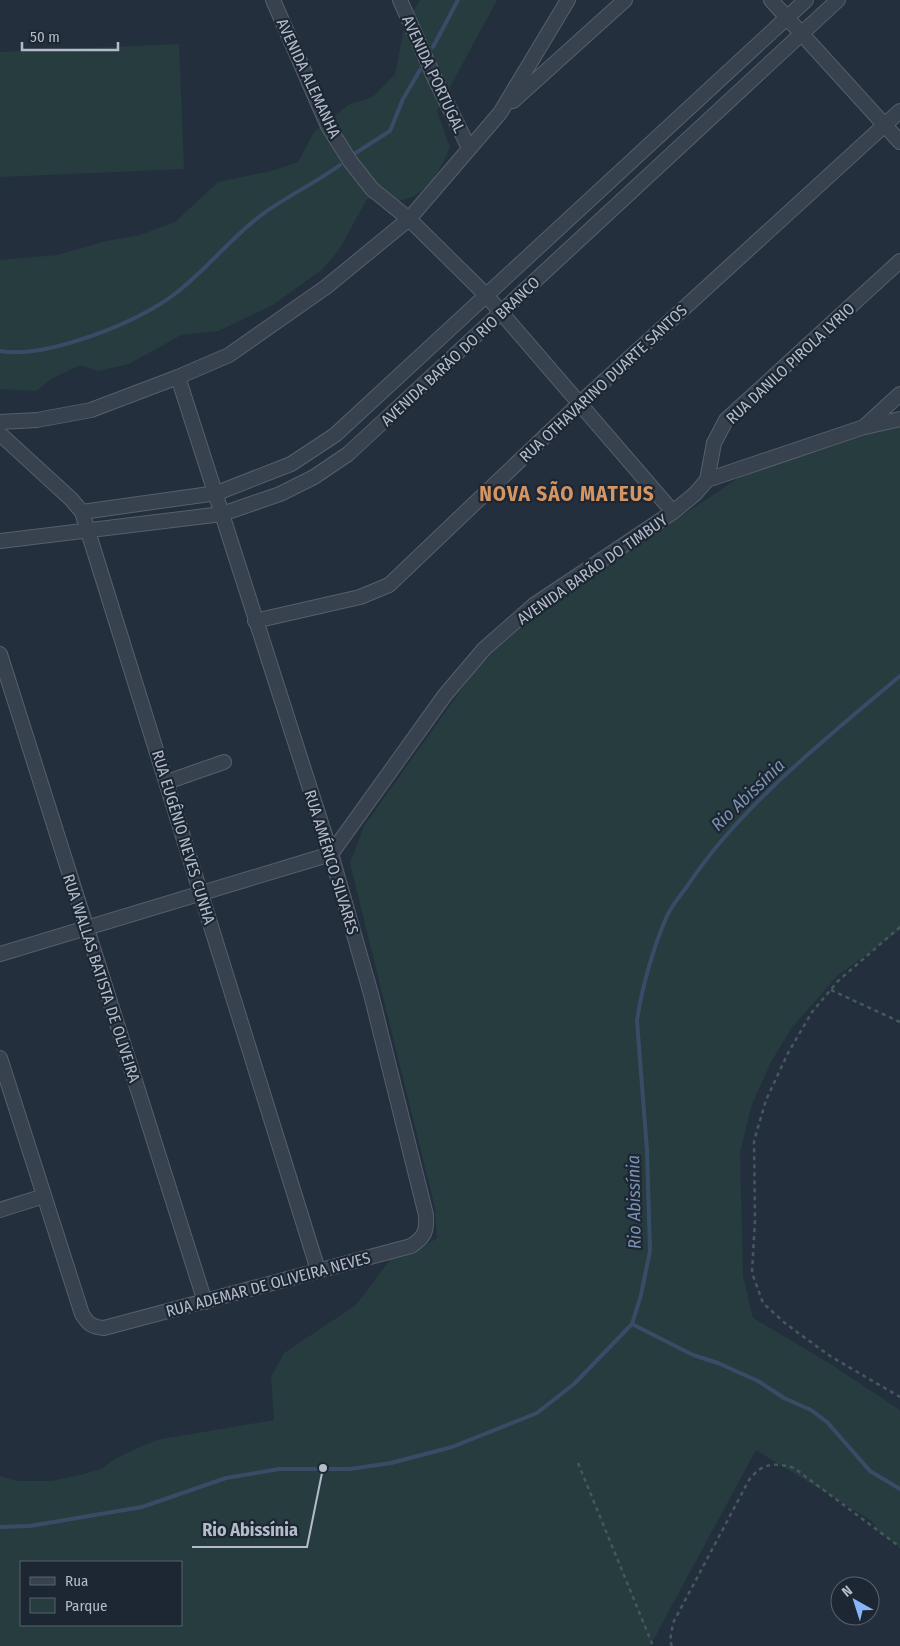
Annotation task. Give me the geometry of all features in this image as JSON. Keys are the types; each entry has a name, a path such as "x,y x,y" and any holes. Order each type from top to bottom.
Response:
{"street":[{"name":"AVENIDA ALEMANHA","path":"273,0 328,126 350,161 372,189 409,219 486,295 673,512"},
{"name":"AVENIDA PORTUGAL","path":"400,0 435,79 469,148"},
{"path":"500,113 568,0"},
{"path":"0,422 37,420 91,410 178,377 229,355 272,327 326,287 409,219 500,113 625,0"},
{"path":"771,0 900,142"},
{"name":"AVENIDA BARÃO DO RIO BRANCO","path":"82,512 217,493 291,464 335,435 806,0"},
{"name":"AVENIDA BARÃO DO RIO BRANCO","path":"0,540 222,514 280,494 314,477 348,454 838,0"},
{"name":"RUA OTHAVARINO DUARTE SANTOS","path":"255,621 360,597 389,586 579,404 900,111"},
{"name":"RUA DANILO PIROLA LYRIO","path":"707,480 714,443 726,420 900,260"},
{"name":"RUA AMÉRICO SILVARES","path":"178,377 217,493 255,621 331,854 371,994 426,1215"},
{"name":"AVENIDA BARÃO DO TIMBUY","path":"331,854 445,696 484,649 534,605 673,512 707,480 864,427 900,394"},
{"path":"864,427 900,419"},
{"name":"RUA EUGÊNIO NEVES CUNHA","path":"0,434 71,499 82,512 318,1270"},
{"path":"335,435 348,454"},
{"name":"RUA WALLAS BATISTA DE OLIVEIRA","path":"0,654 205,1302"},
{"path":"167,782 224,762"},
{"path":"0,954 331,854"},
{"path":"0,1058 44,1196 0,1210"},
{"name":"RUA ADEMAR DE OLIVEIRA NEVES","path":"44,1196 82,1314 89,1325 104,1328 411,1246 422,1239 427,1230 426,1215"}],"path":[{"path":"900,928 831,990 812,1012 788,1053 766,1100 754,1141 752,1273 763,1304 786,1324 830,1356 900,1397"},
{"path":"831,990 900,1022"},
{"path":"578,1463 653,1646"},
{"path":"672,1646 670,1641 674,1623 749,1480 764,1465 777,1463 794,1468 900,1548"}],"green space":[{"path":"420,0 497,0 437,111 450,147 438,172 426,187 419,193 402,200 387,197 367,199 339,250 323,269 273,305 218,331 181,335 129,364 98,371 80,365 51,379 36,391 0,389 0,260 57,255 106,241 140,235 175,222 218,182 271,171 298,162 314,132 348,105 373,97 395,74 405,23"},
{"path":"179,44 184,169 0,177 0,52"},
{"path":"900,426 900,930 837,976 791,1029 771,1062 751,1107 740,1152 743,1276 753,1318 829,1363 900,1410 900,1547 880,1533 872,1521 756,1450 650,1646 0,1646 0,1476 18,1481 51,1481 101,1469 116,1458 156,1440 274,1420 271,1377 284,1353 356,1305 390,1260 417,1251 437,1238 435,1208 350,863 364,826 476,669 510,633 541,609 740,477 834,442"}],"waterway":[{"path":"433,47 458,0"},
{"path":"354,154 390,131 403,99 420,70"},
{"path":"0,351 19,352 66,344 92,336 140,315 160,304 187,284 238,234 260,216 340,165"},
{"name":"Rio Abissínia","path":"0,1527 30,1526 142,1507 226,1478 279,1469 350,1469 391,1463 452,1447 537,1413 574,1384 632,1324 641,1295 650,1251 647,1150 637,1021 649,968 657,940 667,916 709,856 759,800 815,748 900,676"},
{"path":"632,1324 693,1355 718,1363 758,1381 784,1398 811,1410 827,1422 870,1471 900,1489"}],"place":[{"name":"Rio Abissínia","path":"323,1468"}],"district":[{"name":"NOVA SÃO MATEUS","path":"567,494"}]}
